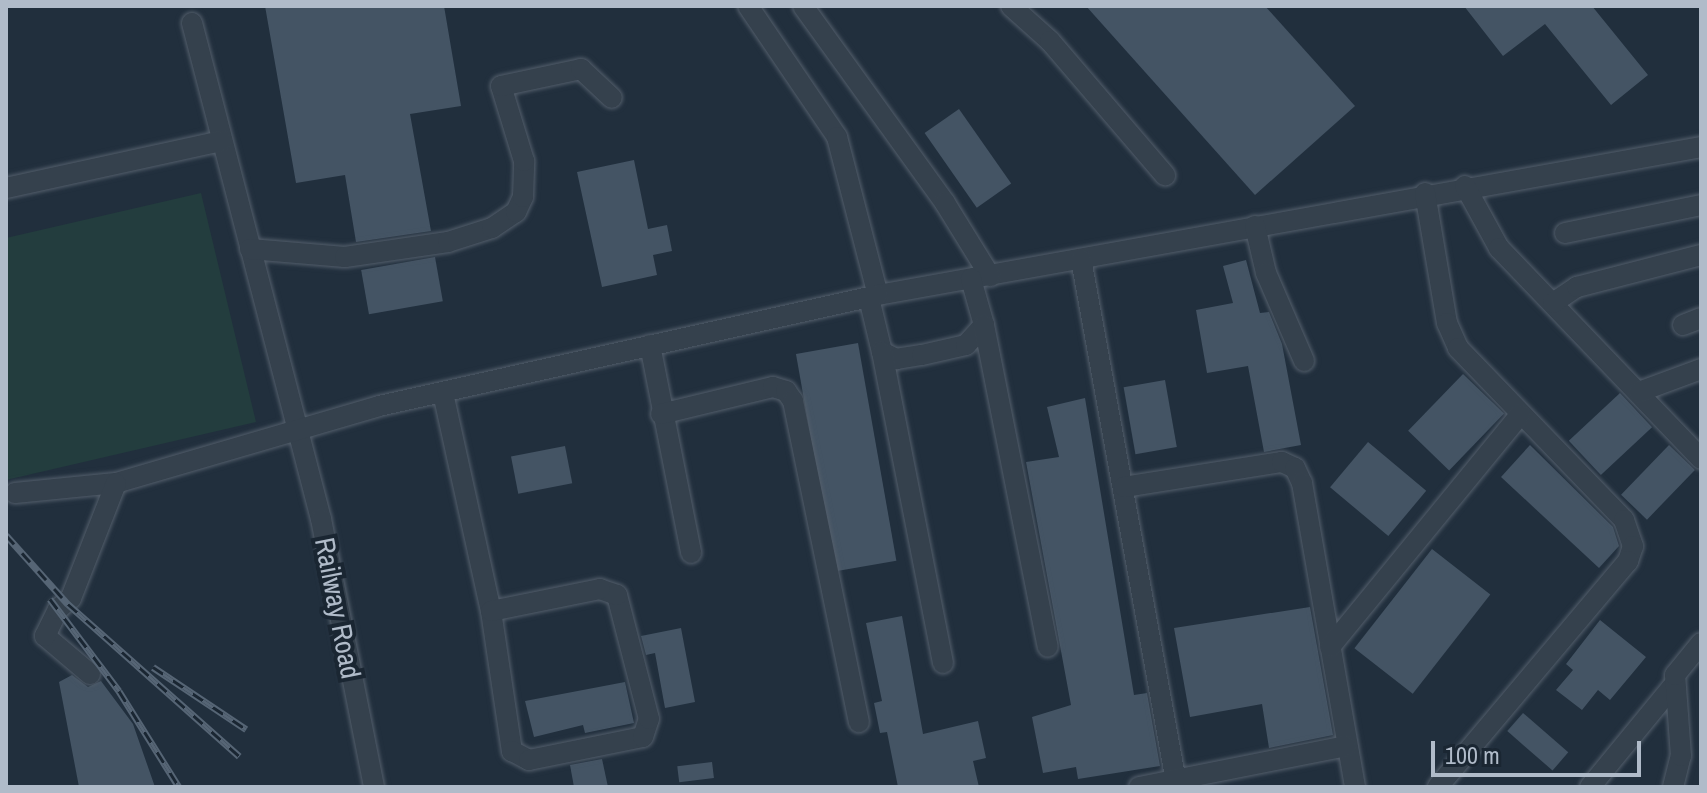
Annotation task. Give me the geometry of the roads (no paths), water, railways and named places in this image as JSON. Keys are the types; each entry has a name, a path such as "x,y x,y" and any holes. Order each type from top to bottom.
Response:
{"street":[{"path":"748,6 837,137 873,296 943,663"},
{"path":"803,6 945,203 980,278 984,325 1048,647"},
{"path":"1011,6 1050,41 1165,175"},
{"name":"Railway Road","path":"192,23 321,519 374,787"},
{"path":"250,249 345,257 448,242 492,228 516,212 523,197 524,161 501,86 581,69 612,98"},
{"path":"6,188 222,141"},
{"path":"15,493 116,483 297,430 519,372 873,296 1425,193 1701,147"},
{"path":"1465,186 1487,232 1639,392 1693,438 1701,459"},
{"path":"1425,193 1447,323 1458,348 1624,520 1633,546 1628,561 1438,787"},
{"path":"1565,233 1701,205"},
{"path":"1255,226 1266,273 1304,361"},
{"path":"1553,303 1577,287 1701,255"},
{"path":"1081,259 1176,783"},
{"path":"882,352 896,359 957,348 984,325"},
{"path":"650,345 661,414 691,553"},
{"path":"1639,392 1701,369"},
{"path":"661,414 773,387 786,391 793,401 859,722"},
{"path":"443,393 491,611 512,751 529,760 643,737 649,719 617,595 600,589 491,611"},
{"path":"1330,647 1520,415"},
{"path":"1124,487 1282,462 1295,468 1302,483 1355,787"},
{"path":"90,674 45,636 58,609 71,598 116,483"},
{"path":"1673,787 1681,756 1673,686 1675,675 1701,643"},
{"path":"1590,787 1673,686"},
{"path":"1139,787 1176,783 1346,746"}],"railway":[{"path":"6,535 68,604 239,756"},
{"path":"50,599 119,691 179,787"},
{"path":"153,667 246,729"}]}
